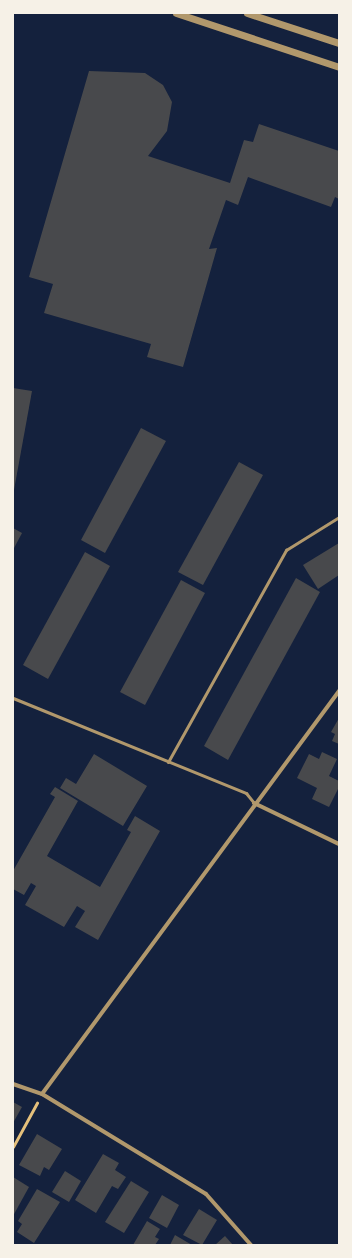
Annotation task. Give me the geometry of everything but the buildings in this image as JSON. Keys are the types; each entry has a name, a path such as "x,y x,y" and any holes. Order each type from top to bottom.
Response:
{"street":[{"path":"176,13 339,67"},
{"path":"247,13 339,43"},
{"path":"42,1094 254,803 339,691"},
{"path":"254,803 339,844"},
{"path":"13,1084 42,1094 206,1194 242,1231 251,1245"}],"lane":[{"path":"168,762 286,550 339,517"},
{"path":"13,698 246,793 254,803"}],"path":[{"path":"13,1147 42,1094"}]}
